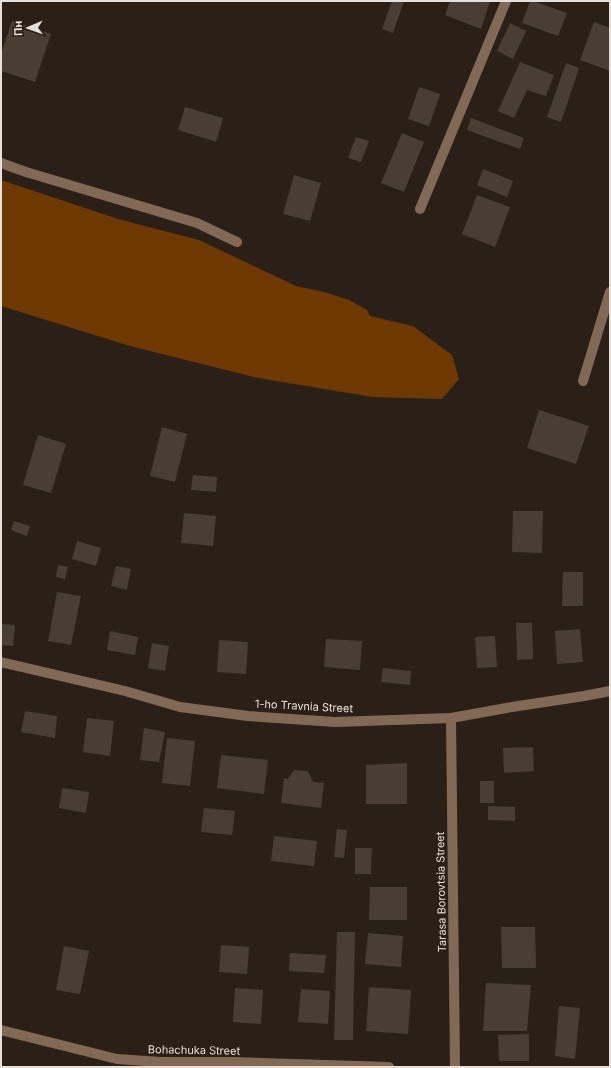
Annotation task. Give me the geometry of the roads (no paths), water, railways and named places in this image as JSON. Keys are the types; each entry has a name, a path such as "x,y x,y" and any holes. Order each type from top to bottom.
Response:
{"street":[{"path":"420,209 506,1"},
{"path":"1,163 26,172 197,223 237,242"},
{"path":"583,380 610,292"},
{"name":"1-ho Travnia Street","path":"1,662 124,691 180,707 241,715 335,722 451,718 610,691"},
{"name":"Tarasa Borovtsia Street","path":"451,718 455,1067"},
{"name":"Bohachuka Street","path":"1,1030 117,1059 161,1062 232,1062 389,1067"}]}
